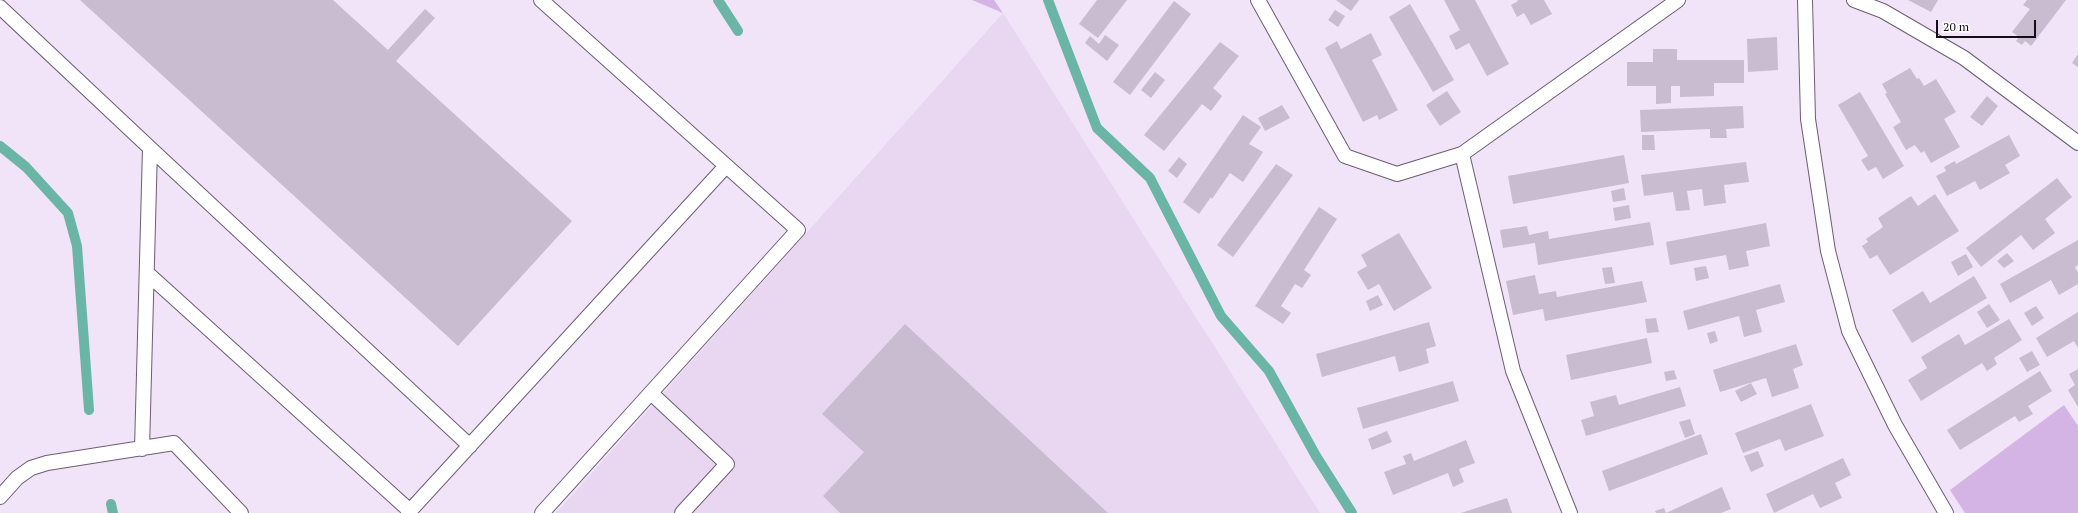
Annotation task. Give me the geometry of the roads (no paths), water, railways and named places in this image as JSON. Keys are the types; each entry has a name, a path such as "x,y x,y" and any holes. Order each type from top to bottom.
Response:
{"lane":[{"path":"541,0 798,230 542,513"},
{"path":"1258,0 1345,156 1397,174 1462,154 1678,0"},
{"path":"1805,0 1808,119 1828,251 1834,273 1850,331 1895,425 1946,513"},
{"path":"1854,0 1883,11 1964,58 2078,143"},
{"path":"0,7 470,446"},
{"path":"142,449 150,148"},
{"path":"1462,154 1513,371 1570,513"},
{"path":"147,274 409,512 726,166"},
{"path":"651,392 727,464 682,513"},
{"path":"0,497 17,478 31,468 47,462 174,443 240,513"}],"waterway":[{"path":"718,0 738,31"},
{"path":"1048,0 1097,128 1150,178 1221,316 1269,371 1316,456 1352,513"},
{"path":"0,146 26,167 68,213 77,246 89,410"},
{"path":"111,504 113,513"}]}
